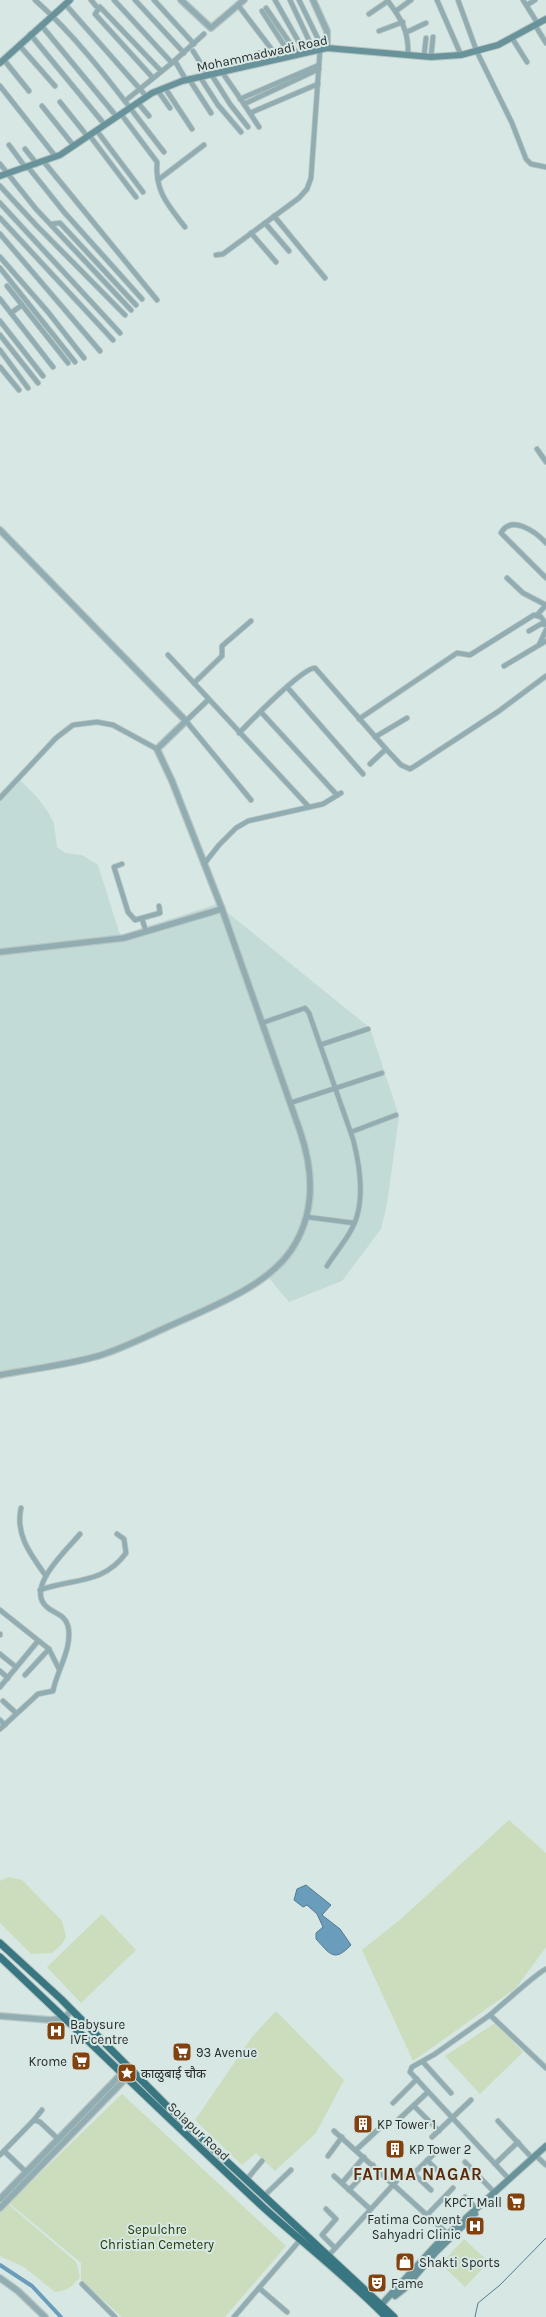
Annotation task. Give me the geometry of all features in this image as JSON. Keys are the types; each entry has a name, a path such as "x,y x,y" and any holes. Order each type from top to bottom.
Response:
{"highway":[{"path":"0,1943 72,2010 130,2070 264,2195 302,2236"},
{"name":"Solapur Road","path":"0,1957 123,2077 302,2236 386,2317"},
{"path":"181,2130 185,2122"},
{"name":"Solapur Road","path":"302,2236 329,2255 394,2317"}],"main road":[{"path":"2,61 67,2"},
{"name":"Mohammadwadi Road","path":"0,176 56,157 158,90 187,79 321,49 428,56 461,55 477,52 512,38 545,21"},
{"path":"449,2236 546,2146"},
{"path":"382,2306 476,2208 535,2157 546,2150"}],"street":[{"path":"35,0 52,14 125,101 164,152"},
{"path":"91,0 96,6"},
{"path":"114,0 174,62 211,114"},
{"path":"135,0 184,53"},
{"path":"154,0 194,44"},
{"path":"181,0 211,28 244,0"},
{"path":"275,0 304,53"},
{"path":"290,0 321,49"},
{"path":"299,0 321,49"},
{"path":"216,255 223,254 299,198 306,189 311,178 319,67 321,49 327,31 313,0"},
{"path":"369,14 388,0 403,22 407,32 408,55"},
{"path":"396,12 411,0"},
{"path":"437,0 461,55"},
{"path":"458,0 477,52 512,123 526,159 530,164 546,167"},
{"path":"523,0 546,43"},
{"path":"527,5 535,0"},
{"path":"67,2 147,97"},
{"path":"238,5 279,59"},
{"path":"153,78 95,14 100,7 161,72"},
{"path":"264,10 294,55"},
{"path":"380,31 403,22"},
{"path":"407,32 426,23"},
{"path":"41,25 120,116 157,162 161,196 185,227"},
{"path":"30,34 105,125"},
{"path":"125,101 174,62 204,34"},
{"path":"428,56 433,37"},
{"path":"426,38 428,56"},
{"path":"512,38 527,62"},
{"path":"19,45 55,86"},
{"path":"193,51 248,127"},
{"path":"259,53 266,62"},
{"path":"2,61 29,91"},
{"path":"240,99 319,67"},
{"path":"244,104 319,67"},
{"path":"222,72 259,127"},
{"path":"200,77 218,105 241,132"},
{"path":"250,113 318,84"},
{"path":"0,86 56,157"},
{"path":"164,88 192,129"},
{"path":"158,90 170,108"},
{"path":"60,102 89,136 136,197"},
{"path":"138,103 149,116"},
{"path":"42,106 74,146"},
{"path":"97,131 143,192"},
{"path":"9,145 64,212 142,299"},
{"path":"158,180 204,145"},
{"path":"26,149 37,164"},
{"path":"44,162 157,300"},
{"path":"0,164 51,224 131,310"},
{"path":"0,186 36,225 125,315"},
{"path":"0,203 120,333"},
{"path":"8,212 1,219 113,340"},
{"path":"274,216 325,278"},
{"path":"51,224 60,223 136,305"},
{"path":"264,223 289,251"},
{"path":"251,233 276,262"},
{"path":"0,234 100,351"},
{"path":"0,257 48,312 84,358"},
{"path":"0,268 75,362"},
{"path":"7,286 68,363"},
{"path":"0,299 53,367"},
{"path":"11,313 22,305"},
{"path":"0,321 43,376"},
{"path":"0,335 38,383"},
{"path":"0,350 28,388"},
{"path":"0,367 19,390"},
{"path":"537,449 546,462"},
{"path":"546,543 528,529 510,524 505,526 501,533 546,578"},
{"path":"0,530 186,721 250,800"},
{"path":"359,719 457,653 470,655 534,615 538,614 546,605 523,593 507,578"},
{"path":"538,614 546,624"},
{"path":"194,684 222,656 222,646 251,621"},
{"path":"529,631 541,624 546,624"},
{"path":"539,645 546,630"},
{"path":"504,666 546,641"},
{"path":"168,655 208,700 310,807"},
{"path":"239,733 287,687 307,671 315,668 401,765 410,769 499,711 546,676"},
{"path":"287,687 363,774"},
{"path":"157,749 208,700"},
{"path":"204,864 219,845 236,828 248,821 310,807 330,801 339,794 261,712"},
{"path":"375,737 407,718"},
{"path":"0,798 56,738 73,725 98,722 113,726 157,749 222,909 290,1103 310,1165 311,1183 307,1217 295,1245 285,1259 261,1278 234,1296 109,1352 86,1359 0,1375"},
{"path":"370,764 386,749"},
{"path":"122,864 114,867 128,912 135,920 160,913 159,906"},
{"path":"0,952 124,938 222,909"},
{"path":"142,919 146,931"},
{"path":"262,1023 305,1008 336,1088 357,1154 360,1189 359,1207 354,1223 327,1266"},
{"path":"320,1045 368,1029"},
{"path":"290,1103 382,1073"},
{"path":"351,1132 396,1115"},
{"path":"307,1217 354,1223"},
{"path":"21,1508 18,1522 25,1543 46,1576"},
{"path":"0,1729 38,1694 53,1691 68,1642 68,1625 61,1615 44,1604 40,1596 40,1590 46,1576 80,1534"},
{"path":"40,1590 54,1584 76,1582 104,1574 126,1553 124,1539 117,1534"},
{"path":"0,1610 49,1649 59,1669"},
{"path":"0,1687 38,1641"},
{"path":"25,1675 49,1649"},
{"path":"0,1654 16,1667"},
{"path":"0,1671 8,1678"},
{"path":"3,1701 16,1713"},
{"path":"0,1720 5,1725"},
{"path":"509,2179 411,2074 411,2069 490,2015 528,1984 541,1970 546,1969"},
{"path":"0,2016 51,2020 64,2018 72,2010"},
{"path":"490,2015 546,2068"},
{"path":"423,2062 451,2093"},
{"path":"1,2203 130,2070"},
{"path":"393,2103 417,2080"},
{"path":"397,2121 428,2092"},
{"path":"432,2137 471,2100"},
{"path":"414,2106 439,2131"},
{"path":"0,2155 42,2110"},
{"path":"34,2120 40,2122 58,2143"},
{"path":"498,2121 518,2142 546,2165"},
{"path":"356,2150 383,2125"},
{"path":"334,2131 394,2184 449,2236"},
{"path":"328,2156 342,2137"},
{"path":"495,2164 518,2142"},
{"path":"1,2203 26,2172 58,2143"},
{"path":"329,2255 402,2175 408,2178 414,2174 438,2150"},
{"path":"4,2151 26,2172"},
{"path":"342,2183 364,2157"},
{"path":"427,2160 440,2173"},
{"path":"247,2179 262,2161"},
{"path":"465,2162 494,2192"},
{"path":"350,2190 373,2165"},
{"path":"264,2195 291,2170"},
{"path":"414,2174 431,2190"},
{"path":"334,2176 370,2209"},
{"path":"427,2215 453,2188"},
{"path":"465,2197 476,2208"},
{"path":"326,2209 336,2219 322,2235 335,2248"},
{"path":"235,2317 302,2236"},
{"path":"0,2278 28,2299 45,2317"},
{"path":"82,2284 115,2317"},
{"path":"259,2288 287,2312"}],"shaded area":[{"path":"16,776 37,797 48,812 54,823 57,847 65,853 82,855 98,865 120,935 217,904 370,1028 399,1116 387,1204 381,1229 342,1281 289,1302 268,1277 249,1289 100,1358 0,1379 0,793"}],"green space":[{"path":"509,1820 546,1853 546,1947 516,1988 413,2061 362,1950 402,1918"},
{"path":"9,1877 22,1880 62,1921 66,1937 62,1944 52,1953 31,1954 0,1923 0,1881"},
{"path":"102,1914 136,1950 81,2003 47,1967"},
{"path":"276,2011 344,2080 316,2133 275,2171 256,2153 242,2165 195,2120 252,2037"},
{"path":"495,2023 523,2052 480,2094 445,2056"},
{"name":"Sepulchre Christian Cemetery","path":"122,2094 286,2246 225,2317 122,2317 81,2280 81,2263 9,2203"},
{"path":"8,2204 76,2262 80,2277 72,2286 63,2291 55,2292 24,2267 0,2256 0,2212"},
{"path":"464,2239 489,2262 465,2287 441,2264"}],"water":[{"path":"306,1885 331,1905 322,1915 340,1929 351,1945 340,1954 332,1954 316,1939 316,1933 323,1927 317,1914 307,1905 303,1907 294,1900 297,1889"}],"waterway":[{"path":"475,2317 478,2303 500,2285 546,2238"},
{"path":"0,2265 32,2286 61,2317"}],"place":[{"name":"Babysure IVF centre","path":"56,2031"},
{"name":"93 Avenue","path":"182,2052"},
{"name":"Krome","path":"81,2061"},
{"name":"काळुबाई चौक","path":"127,2073"},
{"name":"KP Tower 1","path":"363,2124"},
{"name":"KP Tower 2","path":"395,2149"},
{"name":"KPCT Mall","path":"516,2202"},
{"name":"Fatima Convent Sahyadri Clinic","path":"475,2226"},
{"name":"Shakti Sports","path":"405,2262"},
{"name":"Fame","path":"377,2283"}],"district":[{"name":"FATIMA NAGAR","path":"418,2174"}]}
